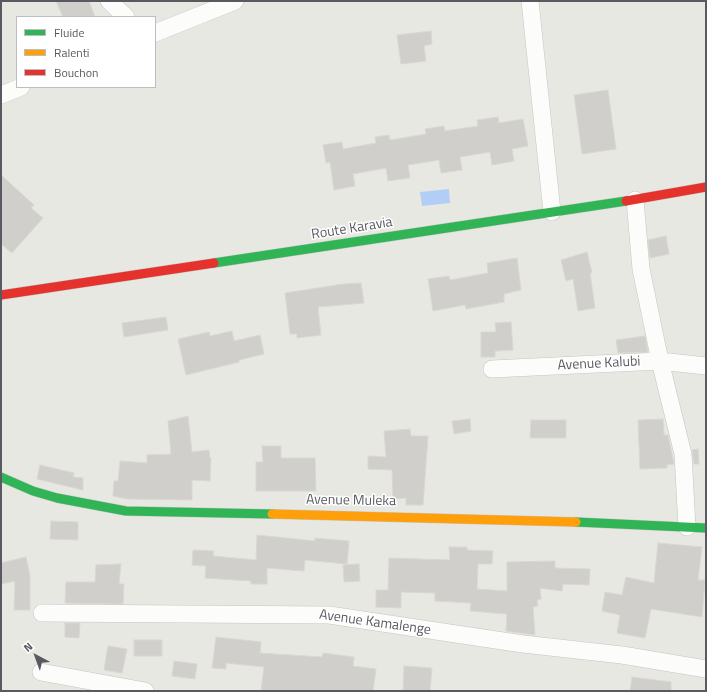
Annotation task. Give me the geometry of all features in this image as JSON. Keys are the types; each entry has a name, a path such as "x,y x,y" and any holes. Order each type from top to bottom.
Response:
{"street":[{"path":"109,1 125,16"},
{"path":"156,33 235,1"},
{"path":"530,1 552,212"},
{"path":"1,95 18,88"},
{"name":"Route Karavia","path":"1,295 635,200 706,187"},
{"path":"635,200 641,269 660,361 684,454 687,526"},
{"name":"Avenue Kalubi","path":"492,369 660,361 706,366"},
{"name":"Avenue Muleka","path":"1,477 33,491 56,498 126,511 525,520 706,528"},
{"name":"Avenue Kamalenge","path":"42,613 329,615 523,644 622,655 706,668"},
{"path":"41,672 144,691"}],"water":[{"path":"449,189 450,203 422,206 420,192"}],"building":[{"path":"56,1 89,1 95,16 63,16"},
{"path":"431,31 432,44 424,46 426,61 401,64 397,35"},
{"path":"608,90 616,149 582,154 574,95"},
{"path":"498,117 499,123 523,119 528,146 512,149 514,161 492,165 490,152 460,157 462,170 441,173 439,160 408,165 410,178 388,181 386,168 353,174 355,186 334,190 330,162 326,163 323,145 342,142 343,149 376,143 375,137 389,135 390,140 426,134 425,129 444,126 445,131 478,126 477,120"},
{"path":"1,175 34,205 31,208 43,218 12,253 1,244"},
{"path":"666,236 669,254 650,258 648,240"},
{"path":"587,252 592,273 590,273 595,308 578,311 573,279 566,281 561,260"},
{"path":"517,258 521,290 504,294 504,302 466,309 465,305 433,311 428,279 449,276 450,280 488,273 487,263"},
{"path":"361,283 364,303 318,307 321,335 297,338 297,334 290,334 285,293 343,284"},
{"path":"166,317 168,330 124,337 122,323"},
{"path":"511,322 513,350 495,351 495,357 481,357 481,332 496,332 495,323"},
{"path":"232,331 234,341 260,335 264,354 239,360 239,362 186,375 178,339 209,332 210,336"},
{"path":"645,336 648,352 618,353 616,340"},
{"path":"188,416 192,452 209,450 211,458 210,481 192,480 192,500 127,499 113,496 114,481 118,481 120,461 147,463 147,455 171,454 168,421"},
{"path":"470,419 471,431 454,434 452,421"},
{"path":"663,419 664,435 668,435 674,464 667,465 667,468 640,469 638,420"},
{"path":"531,420 566,420 566,438 530,438"},
{"path":"410,429 411,436 428,436 423,505 406,505 406,498 393,499 392,470 368,469 368,456 386,457 384,431"},
{"path":"262,446 281,446 281,458 315,458 316,491 256,491 256,462 263,462"},
{"path":"698,449 699,464 694,464 692,450"},
{"path":"40,465 74,473 73,477 83,478 83,490 37,479"},
{"path":"51,521 78,522 78,540 50,539"},
{"path":"257,535 315,541 315,538 349,541 347,564 305,560 304,571 267,568 267,584 251,584 251,581 205,578 206,566 192,565 193,550 214,551 213,556 256,560"},
{"path":"658,543 702,547 698,580 705,580 702,617 651,609 645,638 617,633 620,615 602,611 605,592 622,595 626,577 654,583"},
{"path":"449,547 467,547 467,550 493,551 492,564 478,564 477,589 507,591 507,562 555,561 555,568 590,569 589,585 563,584 562,591 540,588 541,599 537,600 538,606 533,607 535,635 506,631 507,614 470,611 471,603 435,601 435,593 401,592 401,608 376,607 376,590 388,590 389,558 450,560"},
{"path":"26,557 30,576 30,610 14,610 15,581 1,584 1,563"},
{"path":"121,564 119,584 124,584 123,604 65,603 66,582 95,582 96,565"},
{"path":"359,564 360,581 344,582 343,565"},
{"path":"65,623 80,623 79,638 65,637"},
{"path":"216,637 261,642 260,653 322,657 323,653 354,657 353,666 376,669 373,691 261,691 264,667 226,663 226,669 212,668"},
{"path":"134,640 162,640 162,656 134,656"},
{"path":"108,646 127,649 122,673 104,670"},
{"path":"174,661 197,664 195,679 172,676"},
{"path":"404,666 432,668 430,691 403,691"},
{"path":"632,677 671,682 671,691 630,691"}],"traffic: fast":[{"path":"214,263 626,201"},
{"path":"1,477 33,491 57,498 126,511 272,514"},
{"path":"576,522 706,528"}],"traffic: slow":[{"path":"272,514 576,522"}],"traffic: jam":[{"path":"626,201 706,187"},
{"path":"1,295 214,263"}]}
